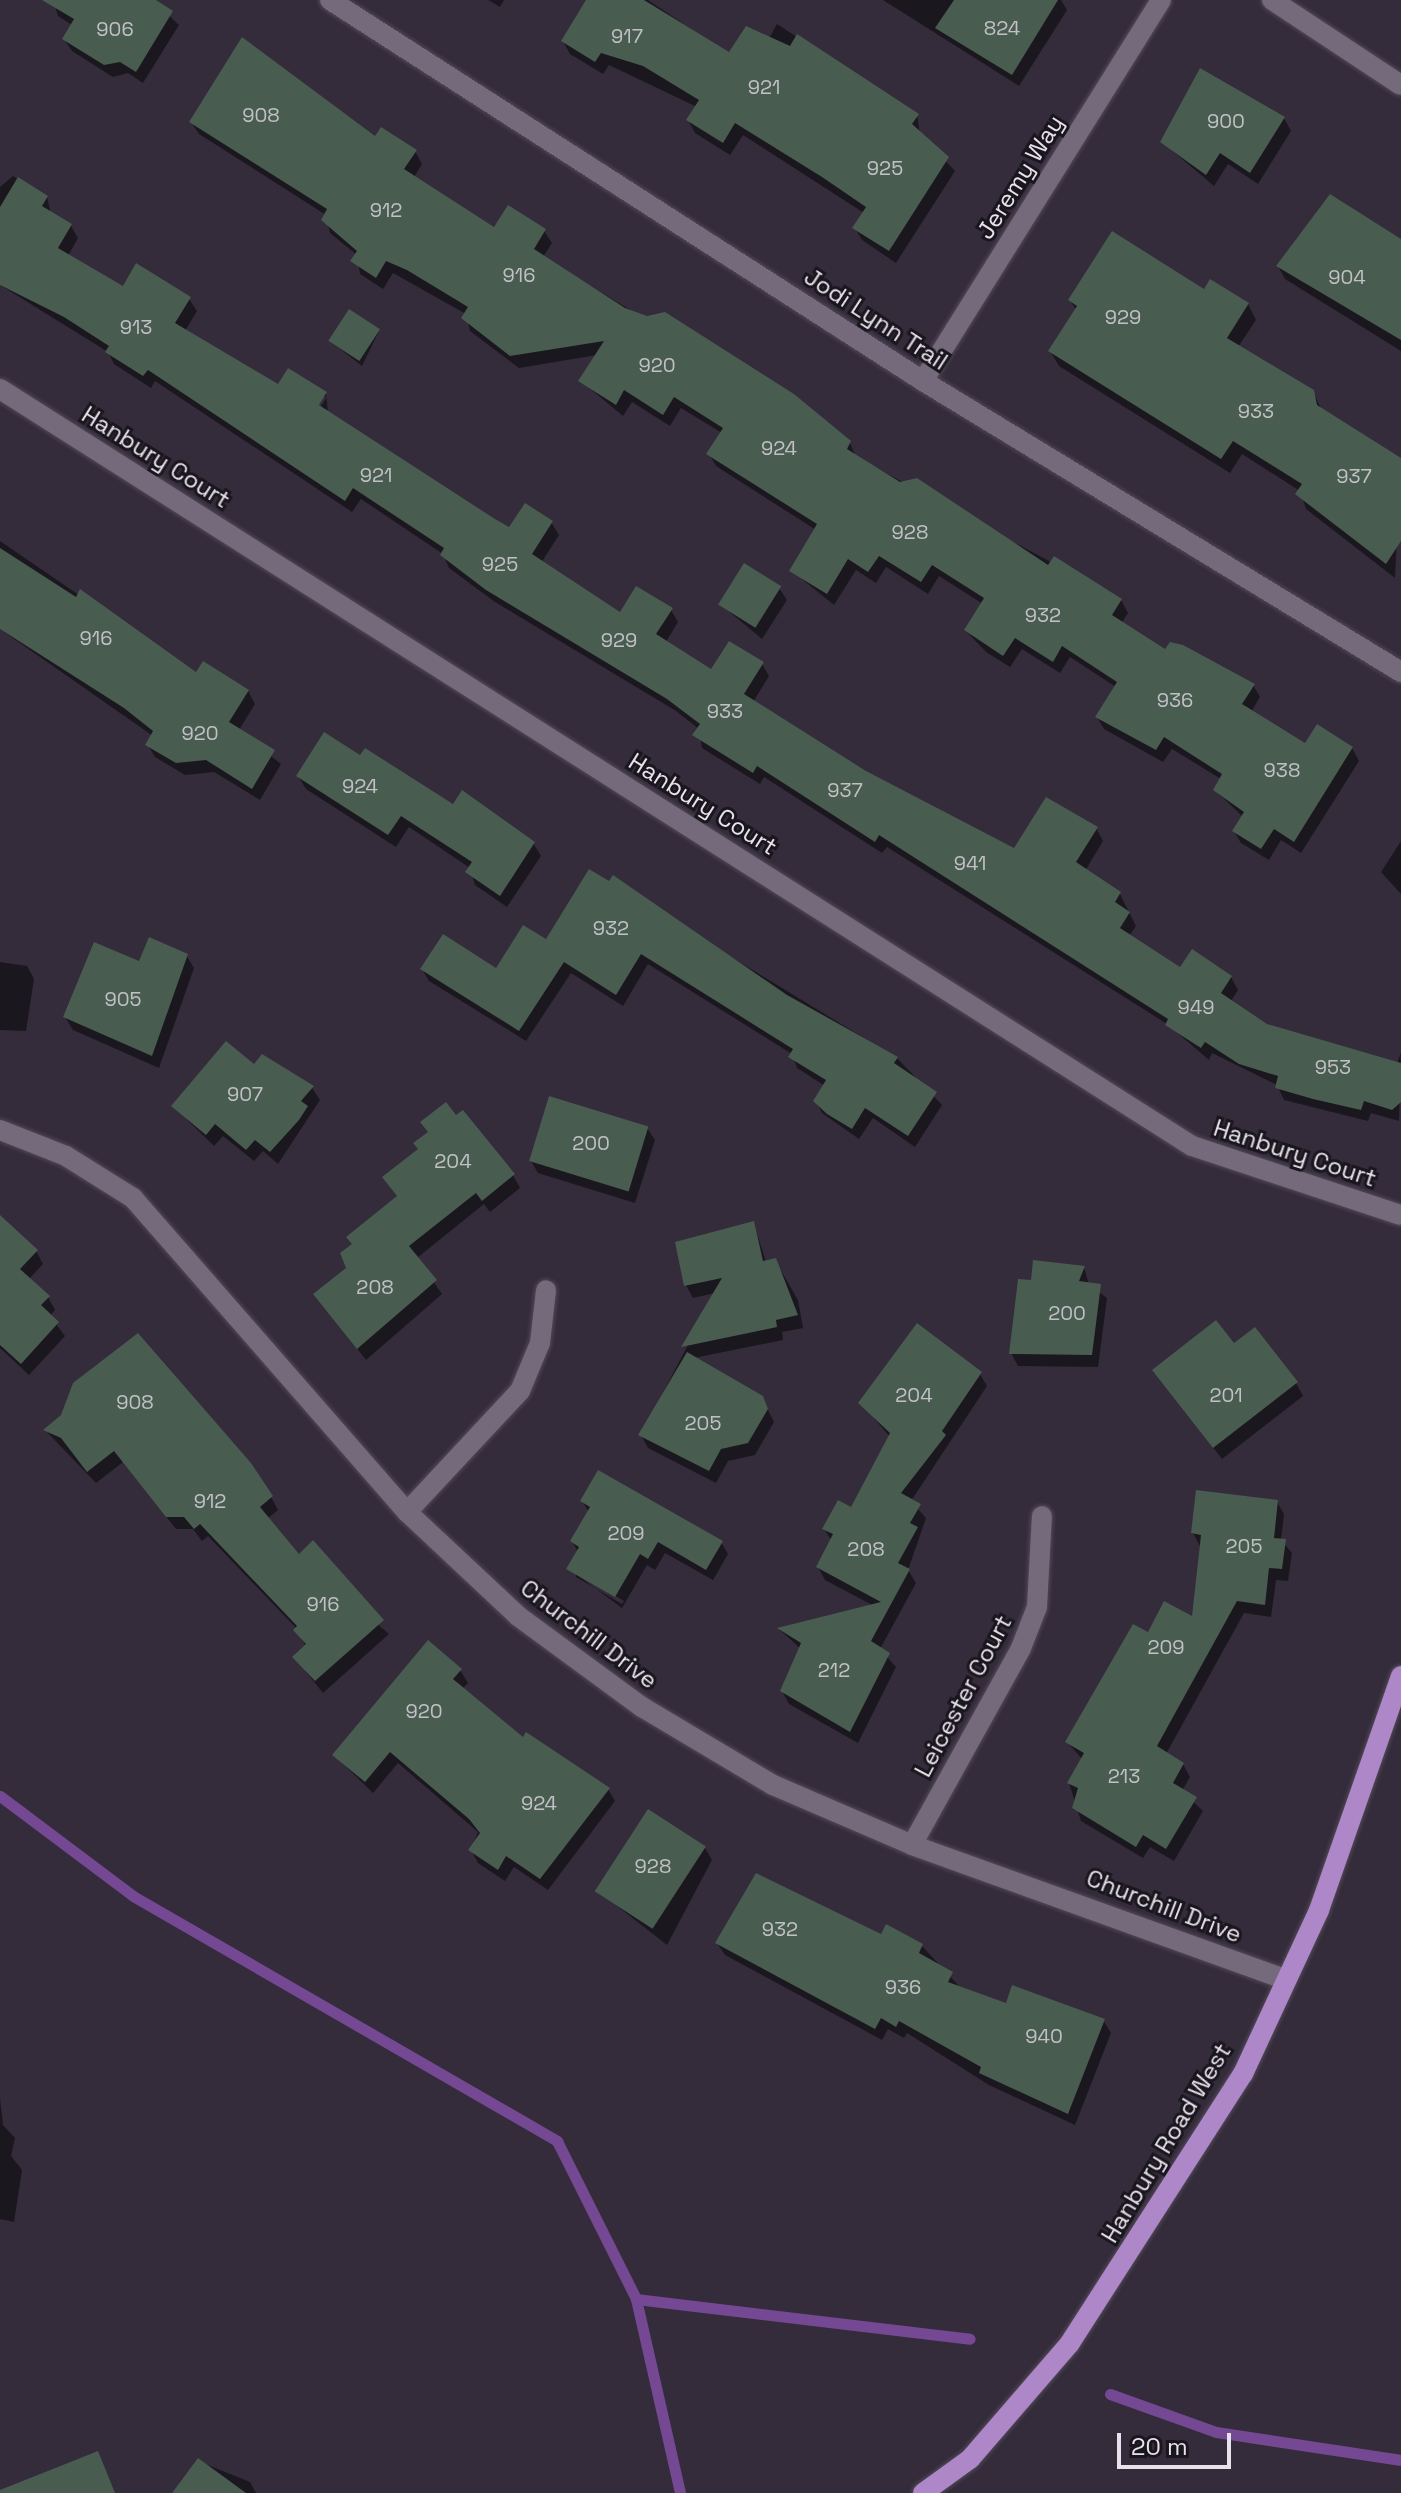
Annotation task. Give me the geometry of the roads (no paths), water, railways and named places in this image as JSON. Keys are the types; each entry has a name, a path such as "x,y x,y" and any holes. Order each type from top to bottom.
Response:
{"main road":[{"name":"Hanbury Road West","path":"923,2493 970,2459 1070,2343 1243,2074 1329,1882 1401,1676"}],"street":[{"name":"Jodi Lynn Trail","path":"330,0 923,381 1401,672"},
{"name":"Jeremy Way","path":"923,381 1161,0"},
{"path":"1272,0 1401,85"},
{"name":"Hanbury Court","path":"0,389 1192,1146 1401,1215"},
{"name":"Churchill Drive","path":"0,1130 66,1156 133,1198 407,1512 518,1616 642,1707 773,1785 912,1845 1285,1979"},
{"path":"407,1512 520,1391 540,1343 546,1290"},
{"name":"Leicester Court","path":"912,1845 1021,1648 1037,1607 1042,1516"}],"waterway":[{"path":"0,1796 133,1896 557,2141 636,2299 680,2493"},
{"path":"636,2299 970,2339"},
{"path":"1110,2394 1216,2432 1401,2460"}]}
